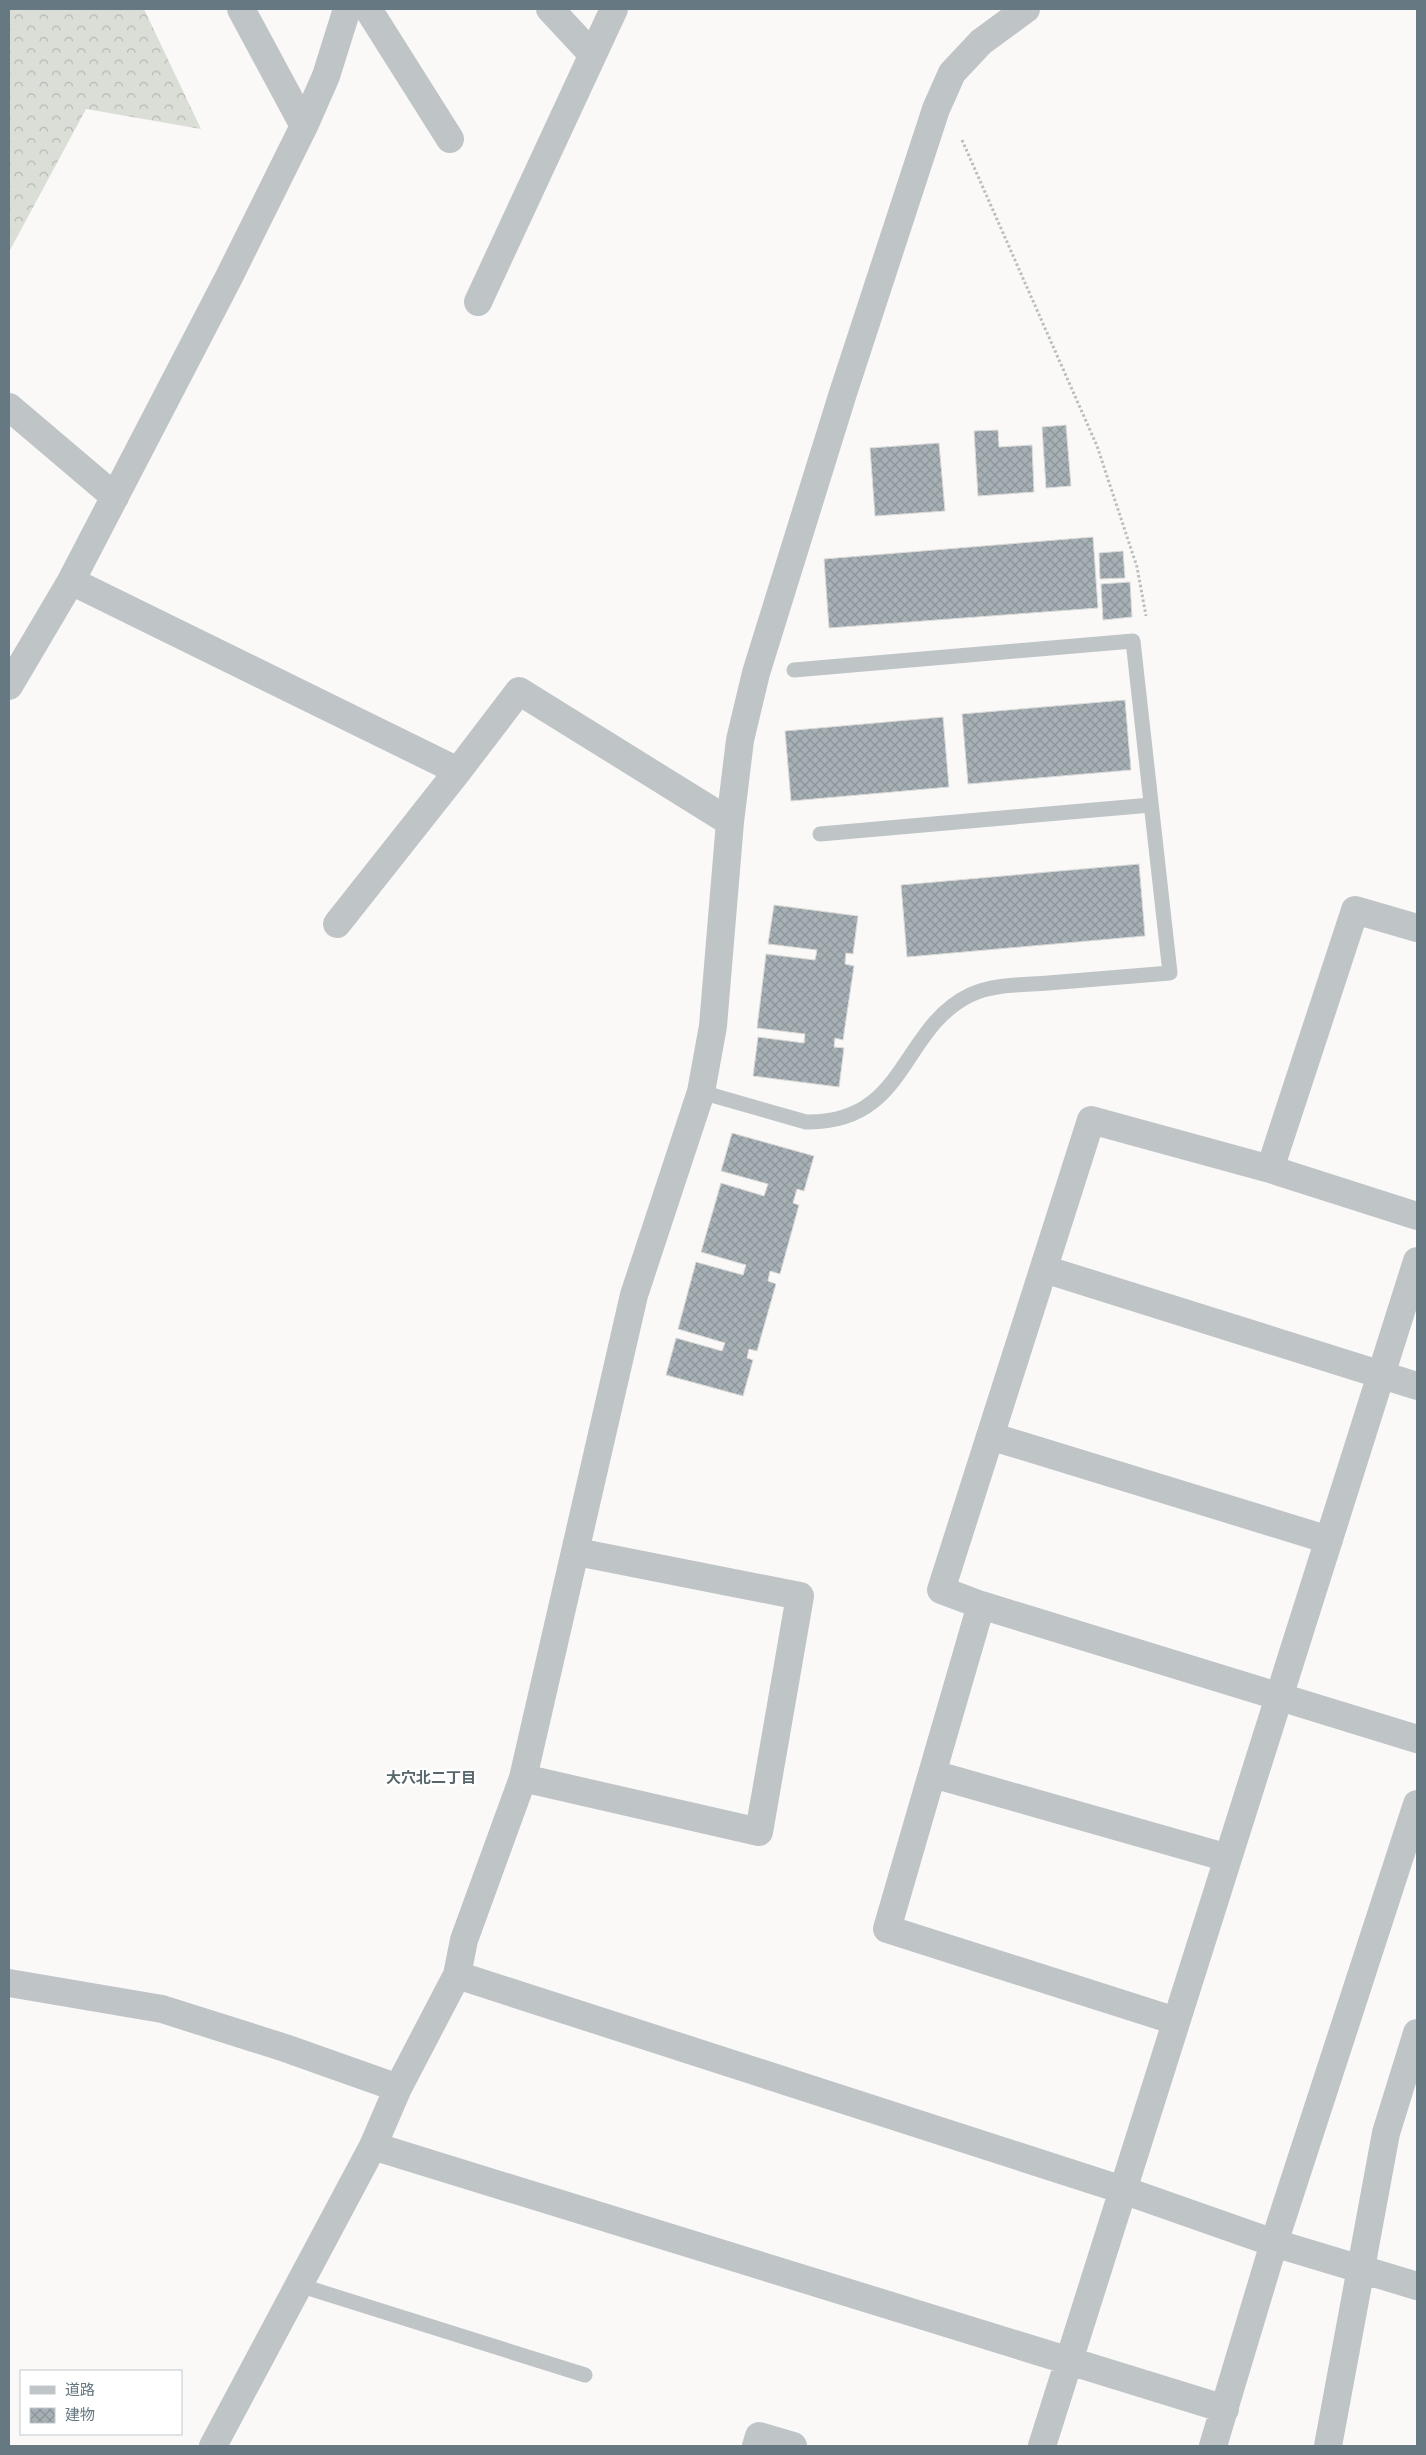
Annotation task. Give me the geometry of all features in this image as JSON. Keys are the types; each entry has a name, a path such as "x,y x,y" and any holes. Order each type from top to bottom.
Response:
{"street":[{"path":"241,9 304,126"},
{"path":"9,686 71,581 229,277 304,126 326,76 347,9"},
{"path":"368,9 450,139"},
{"path":"550,9 592,53"},
{"path":"478,302 614,9"},
{"path":"213,2446 373,2146 398,2088 457,1975 464,1940 523,1778 634,1295 702,1092 713,1026 730,822 740,740 756,673 846,384 936,109 952,73 981,42 1026,9"},
{"path":"9,407 114,497"},
{"path":"71,581 458,771"},
{"path":"337,924 519,691 730,822"},
{"path":"1270,1169 1355,910 1417,928"},
{"path":"1417,1216 1270,1169 1091,1120 941,1590 981,1605 1279,1695 1417,1739"},
{"path":"1042,2446 1417,1261"},
{"path":"1044,1268 1417,1386"},
{"path":"990,1436 1329,1540"},
{"path":"523,1778 759,1832 800,1596 576,1552"},
{"path":"981,1605 887,1929 1176,2021"},
{"path":"933,1774 1228,1858"},
{"path":"1213,2446 1274,2243 1417,1804"},
{"path":"457,1975 1123,2190 1274,2243 1417,2286"},
{"path":"9,1984 162,2009 284,2048 398,2088"},
{"path":"1330,2446 1386,2133 1417,2033"},
{"path":"373,2146 1225,2409"},
{"path":"756,2446 758,2436 793,2446"}],"lane":[{"path":"702,1092 806,1122 825,1122 847,1117 877,1099 888,1088 944,1011 969,996 998,987 1170,973 1134,641 794,670"},
{"path":"820,834 1151,805"},
{"path":"299,2285 585,2375"}],"path":[{"path":"958,131 1097,446 1137,567 1146,620 1134,641"}],"green space":[{"path":"9,9 144,9 201,129 86,109 9,252"}],"building":[{"path":"1066,425 1071,486 1046,488 1042,427"},
{"path":"998,430 999,447 1032,445 1034,492 978,496 974,431"},
{"path":"939,443 945,511 875,516 870,448"},
{"path":"1093,537 1098,608 829,628 824,559"},
{"path":"1123,551 1125,578 1100,579 1099,553"},
{"path":"1130,582 1132,617 1103,620 1101,584"},
{"path":"1125,700 1131,770 968,784 962,714"},
{"path":"943,717 949,787 791,801 785,731"},
{"path":"1139,864 1145,936 907,957 901,885"},
{"path":"774,905 858,916 853,954 846,953 845,964 854,966 843,1040 835,1038 834,1047 844,1048 839,1087 753,1076 758,1037 804,1043 805,1034 757,1028 766,954 815,960 817,950 768,944"},
{"path":"732,1133 814,1156 804,1191 797,1189 793,1203 799,1205 780,1274 770,1271 768,1281 776,1284 757,1351 749,1349 747,1358 753,1360 743,1396 666,1375 676,1338 722,1351 725,1343 678,1329 696,1262 743,1275 746,1265 701,1252 721,1183 764,1196 768,1184 721,1171"}],"district":[{"name":"大穴北二丁目","path":"431,1778"}]}
